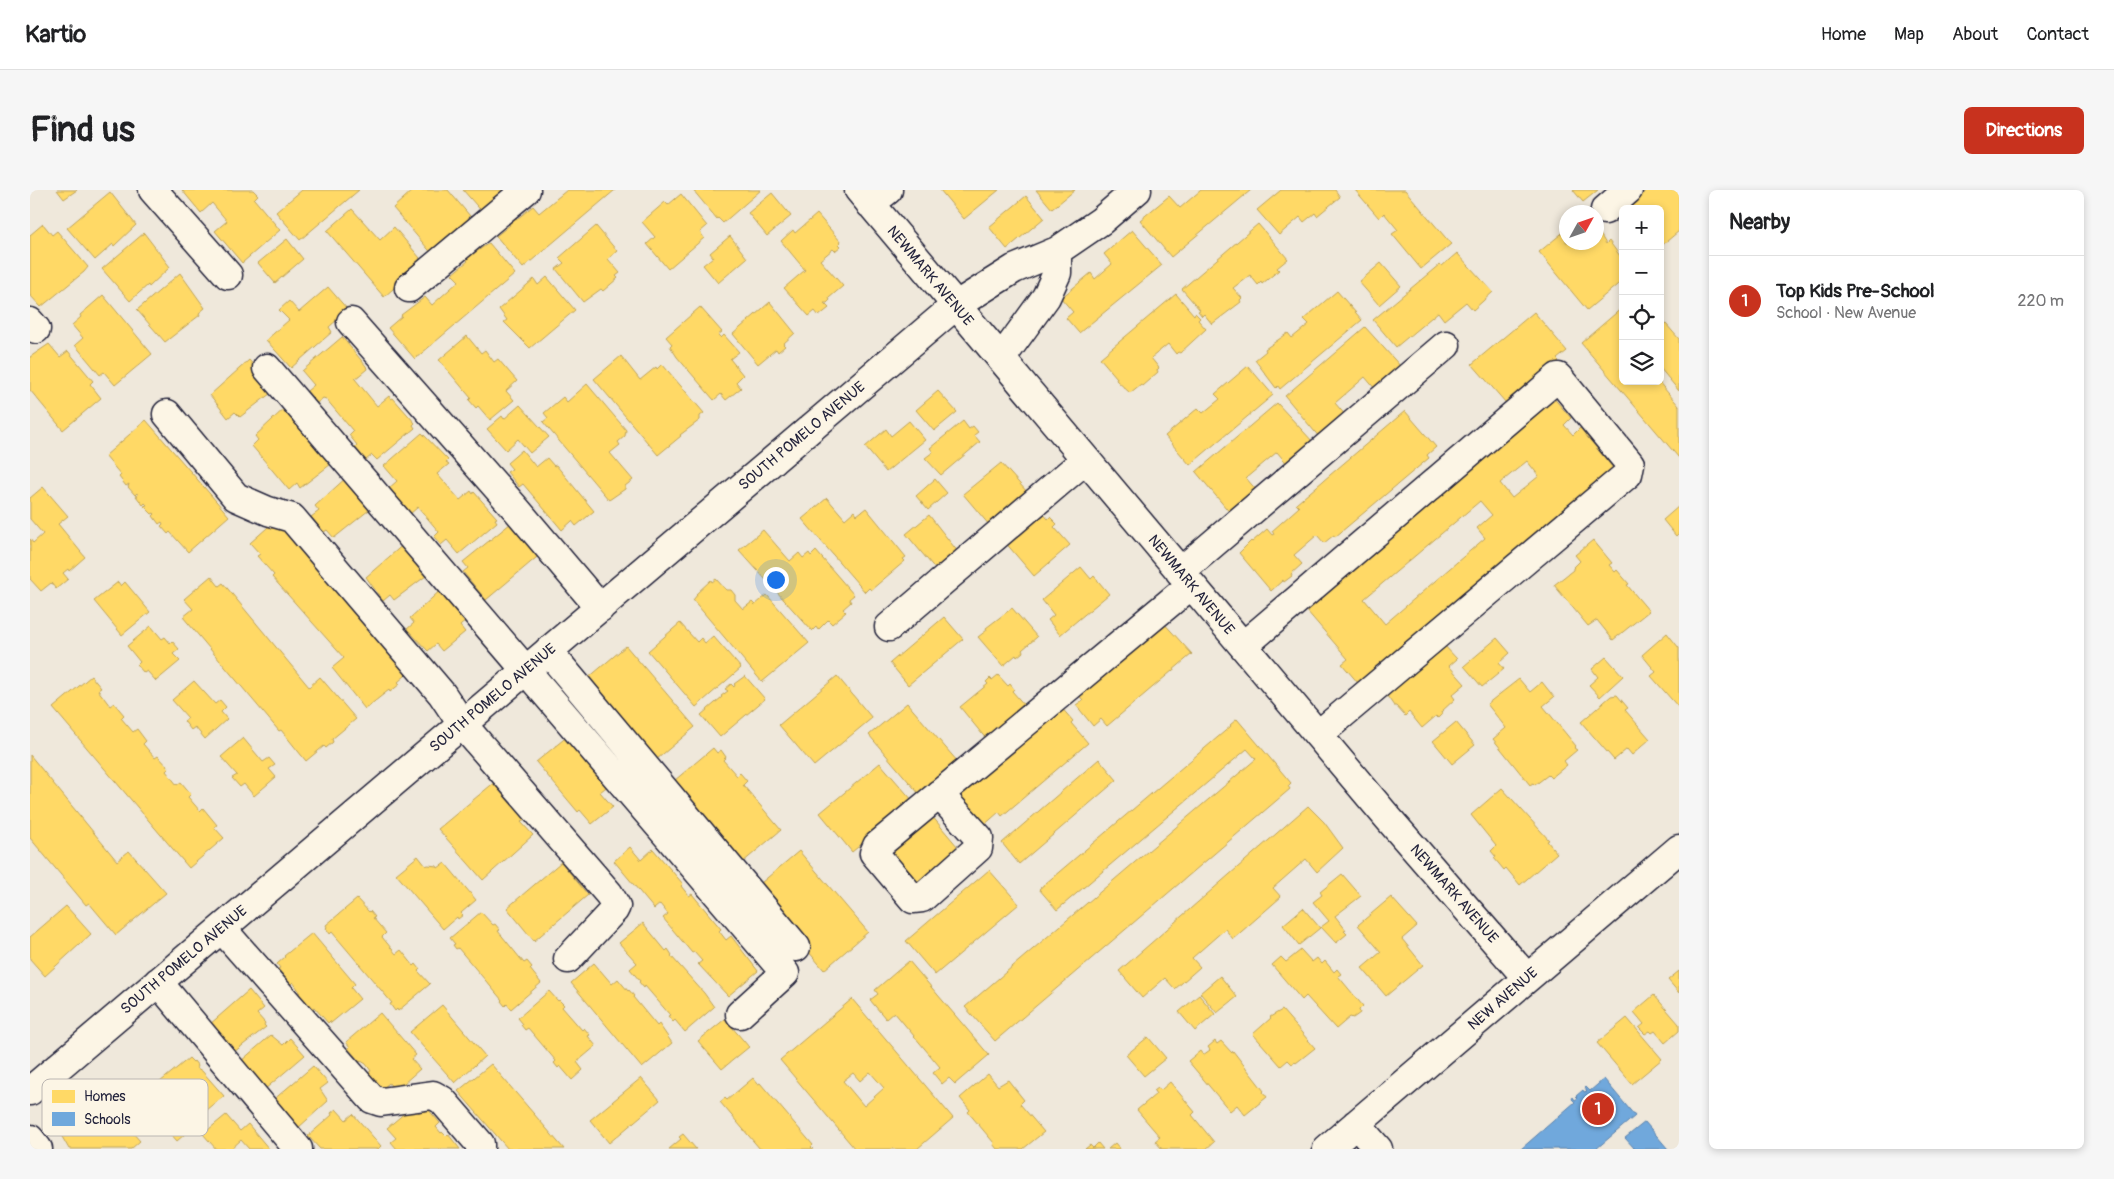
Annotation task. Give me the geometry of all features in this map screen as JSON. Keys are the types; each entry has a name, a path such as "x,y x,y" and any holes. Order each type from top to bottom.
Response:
{"street":[{"path":"153,190 228,276"},
{"path":"409,288 526,190"},
{"name":"SOUTH POMELO AVENUE","path":"44,1079 955,306 1014,269 1057,251 1101,220 1137,190"},
{"path":"1605,210 1628,190"},
{"name":"NEWMARK AVENUE","path":"872,195 955,306 1318,735 1527,978"},
{"path":"1001,359 1046,297 1057,273 1057,251"},
{"path":"351,322 510,502 600,608"},
{"path":"939,794 1186,579 1446,345"},
{"path":"267,368 784,973 740,1014"},
{"path":"1243,646 1558,377 1630,464 1628,474 1318,735"},
{"path":"167,414 236,497 268,511 292,518 442,694 462,724 608,894 616,906 614,910 568,959"},
{"path":"889,627 1085,460"},
{"path":"548,651 796,946"},
{"name":"NEW AVENUE","path":"1327,1149 1679,849"},
{"path":"222,929 372,1099 381,1102 433,1095 442,1100 480,1144 480,1149"},
{"path":"158,982 298,1149"},
{"name":"SOUTH POMELO AVENUE","path":"30,1091 42,1081"},
{"path":"1356,1124 1378,1149"},
{"path":"30,1139 38,1149"}],"building: Homes":[{"path":"57,190 77,190 64,199"},
{"path":"182,190 253,190 258,195 254,199 280,230 242,263 215,231 227,221 212,203 201,213"},
{"path":"302,190 359,190 300,240 276,212"},
{"path":"413,190 448,190 470,216 468,217 471,221 434,256 393,208"},
{"path":"463,190 508,190 484,214"},
{"path":"567,190 615,190 523,268 496,236 510,225 508,223 515,217 517,219 533,206 539,213"},
{"path":"693,190 761,190 723,223 717,219"},
{"path":"940,190 999,190 964,219"},
{"path":"1036,190 1075,190 1052,209"},
{"path":"1201,190 1251,190 1171,257 1140,220 1169,196 1180,208"},
{"path":"1281,190 1335,190 1340,197 1317,216 1315,213 1304,222 1300,217 1279,235 1257,210"},
{"path":"1355,190 1405,190 1451,244 1421,269 1392,234 1398,230 1384,213 1379,218"},
{"path":"1573,190 1598,190 1583,202"},
{"path":"1647,190 1679,190 1679,231 1664,244 1664,205 1630,205"},
{"path":"110,192 136,225 114,246 113,244 95,260 67,228"},
{"path":"772,193 791,216 767,236 748,213"},
{"path":"681,194 707,226 700,232 704,238 668,269 647,244 655,237 642,222 665,202 668,205"},
{"path":"1026,196 1044,218 1007,249 989,227"},
{"path":"352,209 380,240 394,227 422,263 384,297 327,231"},
{"path":"817,214 841,242 839,244 841,246 835,251 833,249 820,260 843,286 829,298 830,300 827,303 824,303 829,308 819,316 815,311 809,316 784,288 805,270 781,241 793,230 795,233"},
{"path":"43,224 52,235 57,231 88,267 41,307 30,295 30,235"},
{"path":"1258,224 1288,259 1277,268 1279,270 1262,284 1261,282 1258,285 1250,275 1233,288 1242,298 1241,302 1212,324 1204,314 1202,316 1198,311 1200,310 1182,289"},
{"path":"596,226 617,251 608,259 620,273 616,276 618,278 603,291 601,289 583,302 556,269 564,263 559,258"},
{"path":"1132,230 1162,265 1079,333 1066,318 1073,312 1061,298 1091,273 1095,279 1112,264 1104,254"},
{"path":"144,233 170,267 149,287 148,285 130,301 102,269"},
{"path":"730,236 747,258 718,283 703,265 713,257 710,253"},
{"path":"1559,236 1559,250 1604,250 1604,241 1606,244 1609,241 1619,255 1619,283 1587,310 1539,252"},
{"path":"287,239 303,259 275,283 258,263"},
{"path":"489,243 515,274 415,359 388,328 401,315 425,297 432,305 459,281 452,274 468,261 466,259"},
{"path":"1457,253 1493,292 1473,310 1466,302 1444,320 1438,312 1396,347 1373,320 1440,264 1442,266"},
{"path":"1381,263 1401,286 1379,305 1359,282"},
{"path":"180,273 205,308 199,313 200,315 165,342 137,310"},
{"path":"547,277 575,310 530,348 504,322 507,320 499,309 534,279 538,285"},
{"path":"328,287 348,310 329,327 332,332 291,368 266,340 289,320 279,310 289,301 299,312"},
{"path":"1337,291 1362,320 1280,389 1278,386 1276,388 1255,360 1266,351 1265,349 1288,333 1292,338 1309,324 1304,319"},
{"path":"1176,294 1194,315 1195,313 1200,318 1198,320 1206,329 1180,353 1176,354 1168,344 1151,358 1159,368 1158,372 1142,386 1141,384 1130,393 1116,380 1117,378 1100,358"},
{"path":"103,295 152,354 115,385 104,372 100,375 75,345 83,338 72,325 81,317 80,315"},
{"path":"770,302 795,333 783,344 785,346 778,352 776,349 758,364 733,334"},
{"path":"700,307 722,332 718,335 721,338 724,335 739,352 730,359 743,375 736,382 741,388 726,400 721,394 714,400 677,357 670,346 672,344 666,337"},
{"path":"1619,310 1619,385 1661,385 1679,406 1679,458 1581,343"},
{"path":"1534,312 1567,351 1557,359 1559,361 1516,397 1506,403 1472,364"},
{"path":"1664,322 1679,339 1679,391 1664,373"},
{"path":"1365,327 1402,368 1376,390 1365,377 1335,403 1346,416 1320,438 1285,396"},
{"path":"467,336 481,353 485,350 494,362 498,359 517,381 506,391 514,400 490,420 478,406 476,408 469,400 471,398 439,360"},
{"path":"342,337 366,366 367,369 355,379 377,406 389,396 415,423 413,425 415,428 377,460 372,455 366,460 355,447 357,445 349,435 353,431 326,399 323,398 317,403 307,391 314,385 302,371"},
{"path":"49,344 60,357 68,351 93,381 90,384 101,398 63,430 30,390 30,357"},
{"path":"621,356 640,380 662,364 704,413 700,416 700,420 658,455 594,379"},
{"path":"249,360 275,390 240,417 235,412 228,418 210,395"},
{"path":"1248,366 1273,395 1190,465 1165,436 1198,408 1203,413 1220,399 1215,394"},
{"path":"587,384 626,430 625,436 618,442 620,445 610,453 633,480 625,486 625,489 609,500 543,422 548,418 544,413 563,397 567,402"},
{"path":"938,391 957,412 934,431 916,410"},
{"path":"1550,394 1571,418 1564,425 1573,435 1580,428 1618,474 1364,690 1342,664 1348,659 1301,604","holes":["1527,461 1539,476 1512,498 1500,483","1480,501 1492,515 1477,528 1485,538 1385,624 1364,599"]},
{"path":"1277,403 1314,443 1288,465 1277,452 1246,478 1258,492 1231,514 1196,472"},
{"path":"288,405 335,461 300,488 297,483 289,490 252,446 258,440 255,436"},
{"path":"520,405 549,437 530,453 518,439 506,450 487,429 502,416 504,419"},
{"path":"1405,411 1436,447 1427,455 1429,458 1335,537 1334,535 1324,543 1317,535 1294,555 1302,564 1291,574 1292,576 1284,582 1283,580 1271,591 1239,553 1267,529 1272,535 1274,534 1272,531 1299,507 1296,504"},
{"path":"146,420 229,516 188,552 170,532 168,534 161,526 162,522 159,524 153,516 155,514 152,514 144,506 147,505 145,503 143,505 136,496 138,495 137,493 135,495 128,487 129,484 126,486 119,477 121,475 105,456"},
{"path":"909,421 925,440 886,472 865,447 886,429 891,436"},
{"path":"963,421 969,429 973,426 978,432 974,435 980,442 941,475 925,458 933,452 930,448"},
{"path":"422,433 448,460 446,462 449,464 437,474 460,500 471,491 473,494 474,492 497,518 495,519 497,522 459,554 447,540 441,545 434,537 439,532 418,507 410,514 388,489 397,481 384,466"},
{"path":"522,450 536,467 547,458 554,466 556,465 594,511 576,526 572,521 562,530 523,484 519,487 507,472 512,469 507,463"},
{"path":"1001,463 1028,493 990,526 963,494"},
{"path":"348,476 374,506 334,538 327,530 324,532 311,517 319,511 315,506"},
{"path":"935,479 947,493 928,510 916,496"},
{"path":"43,487 68,516 58,524 85,557 69,571 68,569 63,573 68,579 56,589 51,583 41,591 30,579 30,539 33,543 43,534 30,519 30,498"},
{"path":"827,498 845,519 854,511 857,515 866,508 906,557 903,559 905,561 871,590 869,588 865,592 802,519"},
{"path":"1679,506 1679,533 1676,536 1663,520"},
{"path":"1040,510 1048,519 1050,517 1057,524 1054,527 1070,545 1034,576 1004,541"},
{"path":"929,515 958,552 937,571 906,534"},
{"path":"516,519 543,552 486,600 463,572 468,568 463,562"},
{"path":"276,520 414,668 398,682 400,684 390,692 389,690 365,709 332,668 344,658 272,577 274,575 257,556 260,554 250,543"},
{"path":"763,530 790,561 799,553 803,558 809,553 811,556 816,551 854,595 849,599 851,602 843,609 846,612 832,624 828,620 818,630 816,627 812,631 739,550"},
{"path":"1593,540 1612,563 1609,565 1615,572 1617,570 1649,611 1613,640 1597,620 1588,626 1554,585 1573,570 1580,561 1575,555"},
{"path":"405,543 430,573 394,600 390,595 383,601 366,577"},
{"path":"1081,567 1091,579 1094,576 1109,594 1060,635 1048,620 1054,615 1042,600"},
{"path":"211,576 219,586 223,583 309,687 320,677 356,719 332,739 333,742 326,748 324,746 306,761 183,617 193,609 184,599"},
{"path":"716,579 726,590 731,590 735,595 735,600 743,609 752,602 755,605 767,595 809,643 762,682 693,600 696,594 711,580 712,582"},
{"path":"118,582 121,586 125,582 150,612 122,635 94,601"},
{"path":"443,588 468,619 460,626 465,632 442,651 436,644 428,651 407,629 414,623 410,618"},
{"path":"1012,608 1037,637 1022,650 1023,652 1017,657 1016,655 1003,666 978,637 987,630 986,628"},
{"path":"944,617 963,639 908,685 890,663"},
{"path":"1161,620 1192,654 1107,726 1101,719 1093,726 1076,705 1083,700 1076,692"},
{"path":"680,623 697,642 701,638 705,643 713,636 741,668 696,707 648,651"},
{"path":"151,626 162,639 165,637 170,643 172,641 179,649 173,654 180,661 156,681 147,671 144,673 137,665 140,662 127,646"},
{"path":"1667,633 1679,648 1679,708 1651,676 1656,672 1642,655"},
{"path":"1497,638 1510,653 1499,663 1504,669 1482,687 1464,666"},
{"path":"1443,644 1457,659 1449,666 1465,684 1452,695 1455,699 1441,712 1442,714 1438,718 1436,716 1422,728 1409,712 1405,716 1394,706 1385,693"},
{"path":"626,646 695,727 650,765 581,684"},
{"path":"1606,657 1623,676 1600,697 1589,685 1598,677 1592,669"},
{"path":"998,675 1008,686 1010,684 1014,689 1012,691 1026,707 987,740 960,707 988,684 986,682 990,678 992,680"},
{"path":"91,676 101,688 98,690 110,706 114,703 124,715 121,718 133,732 137,729 146,741 143,744 155,758 158,756 169,768 166,771 177,785 181,782 191,794 188,797 200,811 203,808 217,825 214,827 224,838 189,868 53,708"},
{"path":"745,676 765,699 720,737 701,715 728,691 725,689 731,684 734,687 734,684"},
{"path":"837,676 872,718 814,766 779,725"},
{"path":"1519,679 1530,692 1542,682 1554,697 1543,706 1576,746 1574,748 1577,750 1564,761 1567,765 1551,778 1548,775 1535,785 1533,783 1530,785 1493,739 1506,728 1487,704"},
{"path":"194,681 215,704 220,700 226,707 221,712 227,719 205,739 195,727 191,730 184,721 188,718 172,700"},
{"path":"1617,695 1628,708 1625,710 1650,739 1632,755 1627,749 1614,760 1581,722 1611,696"},
{"path":"907,703 958,762 920,795 869,735"},
{"path":"1060,706 1088,743 1002,816 999,812 983,826 957,796"},
{"path":"1237,719 1291,783 1288,786 1290,789 995,1041 965,1007 1256,759 1247,749 1057,910 1039,889"},
{"path":"1456,722 1475,745 1452,764 1433,741"},
{"path":"569,735 610,784 600,792 613,807 592,824 580,810 578,812 536,762"},
{"path":"243,738 263,762 269,758 275,765 269,769 276,777 254,796 244,784 240,787 232,778 237,775 221,757"},
{"path":"713,748 717,753 721,750 726,757 723,760 737,776 740,773 747,781 743,785 781,830 736,868 668,786"},
{"path":"30,755 117,861 129,851 166,893 116,935 89,903 86,905 30,838"},
{"path":"1099,759 1117,780 1019,864 1002,843"},
{"path":"880,763 913,801 852,852 820,813"},
{"path":"496,781 527,817 521,822 533,835 483,880 438,829"},
{"path":"1502,788 1549,840 1547,841 1557,853 1520,885 1506,868 1504,870 1494,858 1496,857 1491,851 1496,846 1471,815"},
{"path":"1308,806 1324,822 1343,848 1317,872 1306,859 1273,888 1281,897 1233,939 1225,929 1192,958 1200,967 1175,989 1165,978 1142,998 1119,971"},
{"path":"931,815 963,853 922,888 890,849"},
{"path":"630,847 641,860 653,849 683,884 681,886 689,896 692,894 721,929 719,931 726,940 731,936 758,971 728,996 698,964 702,961 694,952 692,953 663,918 668,914 660,904 654,909 614,861"},
{"path":"799,851 868,932 824,970 755,888"},
{"path":"418,856 426,866 437,866 438,868 445,863 476,900 461,913 463,915 458,919 457,917 443,929 396,874"},
{"path":"561,862 588,895 534,941 507,908"},
{"path":"989,870 1019,904 935,975 906,941"},
{"path":"1342,874 1361,896 1335,916 1347,934 1336,943 1321,927 1329,921 1313,902 1322,895 1320,892"},
{"path":"1391,897 1417,926 1402,939 1423,965 1386,996 1362,968 1381,952 1358,925"},
{"path":"357,899 375,917 373,918 386,933 382,937 396,954 401,950 414,966 416,964 420,969 418,971 430,984 398,1011 397,1009 395,1011 390,1004 392,1003 332,932 330,934 326,928 326,925"},
{"path":"66,906 91,934 45,976 30,959 30,937"},
{"path":"1303,908 1320,928 1299,945 1283,925"},
{"path":"481,912 493,925 495,924 500,930 498,931 524,963 527,961 532,967 530,969 541,983 511,1009 507,1004 505,1006 458,948 456,949 453,945 455,944 450,938"},
{"path":"643,923 666,951 668,949 671,956 714,1007 685,1032 675,1020 673,1022 668,1016 670,1015 645,986 644,988 639,982 630,969 637,963 619,943"},
{"path":"312,933 355,984 351,988 360,999 331,1023 330,1021 328,1023 314,1007 311,1009 298,994 300,992 293,982 291,984 278,969 280,968 277,964 284,956"},
{"path":"1301,950 1312,962 1317,958 1322,964 1325,961 1334,972 1337,969 1341,974 1338,976 1363,1006 1359,1010 1360,1013 1353,1018 1350,1017 1336,1029 1306,996 1302,1000 1272,965 1281,957 1286,962"},
{"path":"909,961 989,1055 955,1084 949,1078 942,1084 933,1073 940,1067 894,1012 886,1019 870,1000 878,994 875,990"},
{"path":"594,963 612,984 618,979 629,990 657,1026 659,1024 672,1043 642,1068 571,983"},
{"path":"1679,971 1679,993 1668,980"},
{"path":"1220,976 1237,997 1217,1013 1200,993"},
{"path":"249,990 264,1008 257,1014 266,1027 234,1052 209,1025"},
{"path":"549,991 564,1005 562,1007 582,1030 584,1028 590,1035 588,1036 596,1046 577,1062 583,1070 572,1080 560,1066 558,1068 554,1063 556,1061 528,1028 525,1030 518,1018"},
{"path":"1199,995 1215,1014 1195,1031 1179,1012"},
{"path":"1654,995 1679,1024 1679,1031 1665,1043 1655,1031 1645,1034 1639,1028 1644,1024 1634,1012"},
{"path":"852,999 953,1118 917,1149 855,1149 780,1060","holes":["870,1072 884,1088 864,1106 843,1081 853,1073 860,1081"]},
{"path":"442,1005 485,1056 455,1083 410,1032"},
{"path":"1282,1010 1315,1048 1296,1063 1292,1064 1288,1060 1281,1066 1253,1034 1270,1017"},
{"path":"380,1013 416,1055 411,1059 420,1069 395,1091 389,1083 382,1089 368,1073 371,1071 366,1064 360,1062 348,1048 350,1047 346,1042"},
{"path":"1627,1018 1662,1059 1632,1084 1597,1043"},
{"path":"725,1019 749,1047 722,1069 698,1041"},
{"path":"271,1035 283,1045 290,1038 305,1055 264,1090 241,1064 243,1062 241,1061"},
{"path":"1148,1037 1166,1058 1144,1076 1126,1055"},
{"path":"1215,1041 1217,1044 1221,1041 1232,1053 1233,1051 1267,1097 1245,1115 1237,1105 1230,1111 1188,1061 1200,1051 1203,1055 1210,1050 1208,1047"},
{"path":"189,1058 194,1061 198,1066 197,1068 202,1071 224,1096 208,1109 208,1079 164,1079"},
{"path":"491,1064 564,1149 508,1149 458,1091"},
{"path":"313,1066 328,1083 320,1089 328,1101 298,1128 272,1101"},
{"path":"988,1074 998,1086 1008,1080 1024,1100 1020,1104 1044,1132 1023,1149 997,1149 968,1112 970,1110 960,1098"},
{"path":"641,1078 660,1100 609,1143 590,1120"},
{"path":"753,1078 758,1084 760,1083 813,1145 811,1147 813,1149 760,1149 720,1102 725,1098 727,1100"},
{"path":"1170,1082 1195,1112 1192,1115 1214,1142 1206,1149 1162,1149 1155,1141 1160,1137 1137,1110 1156,1094 1154,1091 1158,1088 1161,1090"},
{"path":"413,1106 419,1113 426,1107 440,1123 436,1127 446,1136 448,1134 460,1149 397,1149 391,1142 396,1138 387,1128"},
{"path":"336,1109 346,1120 353,1114 381,1146 378,1149 320,1149 308,1136 332,1115 331,1113"},
{"path":"226,1115 240,1131 248,1124 269,1149 249,1149 241,1140 231,1149 216,1149 205,1136 208,1136 208,1130"},
{"path":"683,1134 696,1149 669,1149 681,1139 679,1137"},
{"path":"62,1136 136,1136 140,1141 131,1149 69,1149"},
{"path":"173,1136 183,1136 177,1141"},
{"path":"1098,1143 1103,1149 1085,1149 1090,1145 1093,1148"},
{"path":"1115,1143 1120,1149 1108,1149"}],"building: Schools":[{"path":"1604,1079 1635,1116 1596,1149 1521,1149 1575,1102 1572,1099 1573,1097 1575,1100 1578,1098 1576,1096 1583,1090 1584,1092 1587,1091 1586,1087 1590,1091"},
{"path":"1645,1122 1668,1149 1635,1149 1625,1138"}],"place":[{"name":"Top Kids Pre-School","path":"1598,1109"}]}
